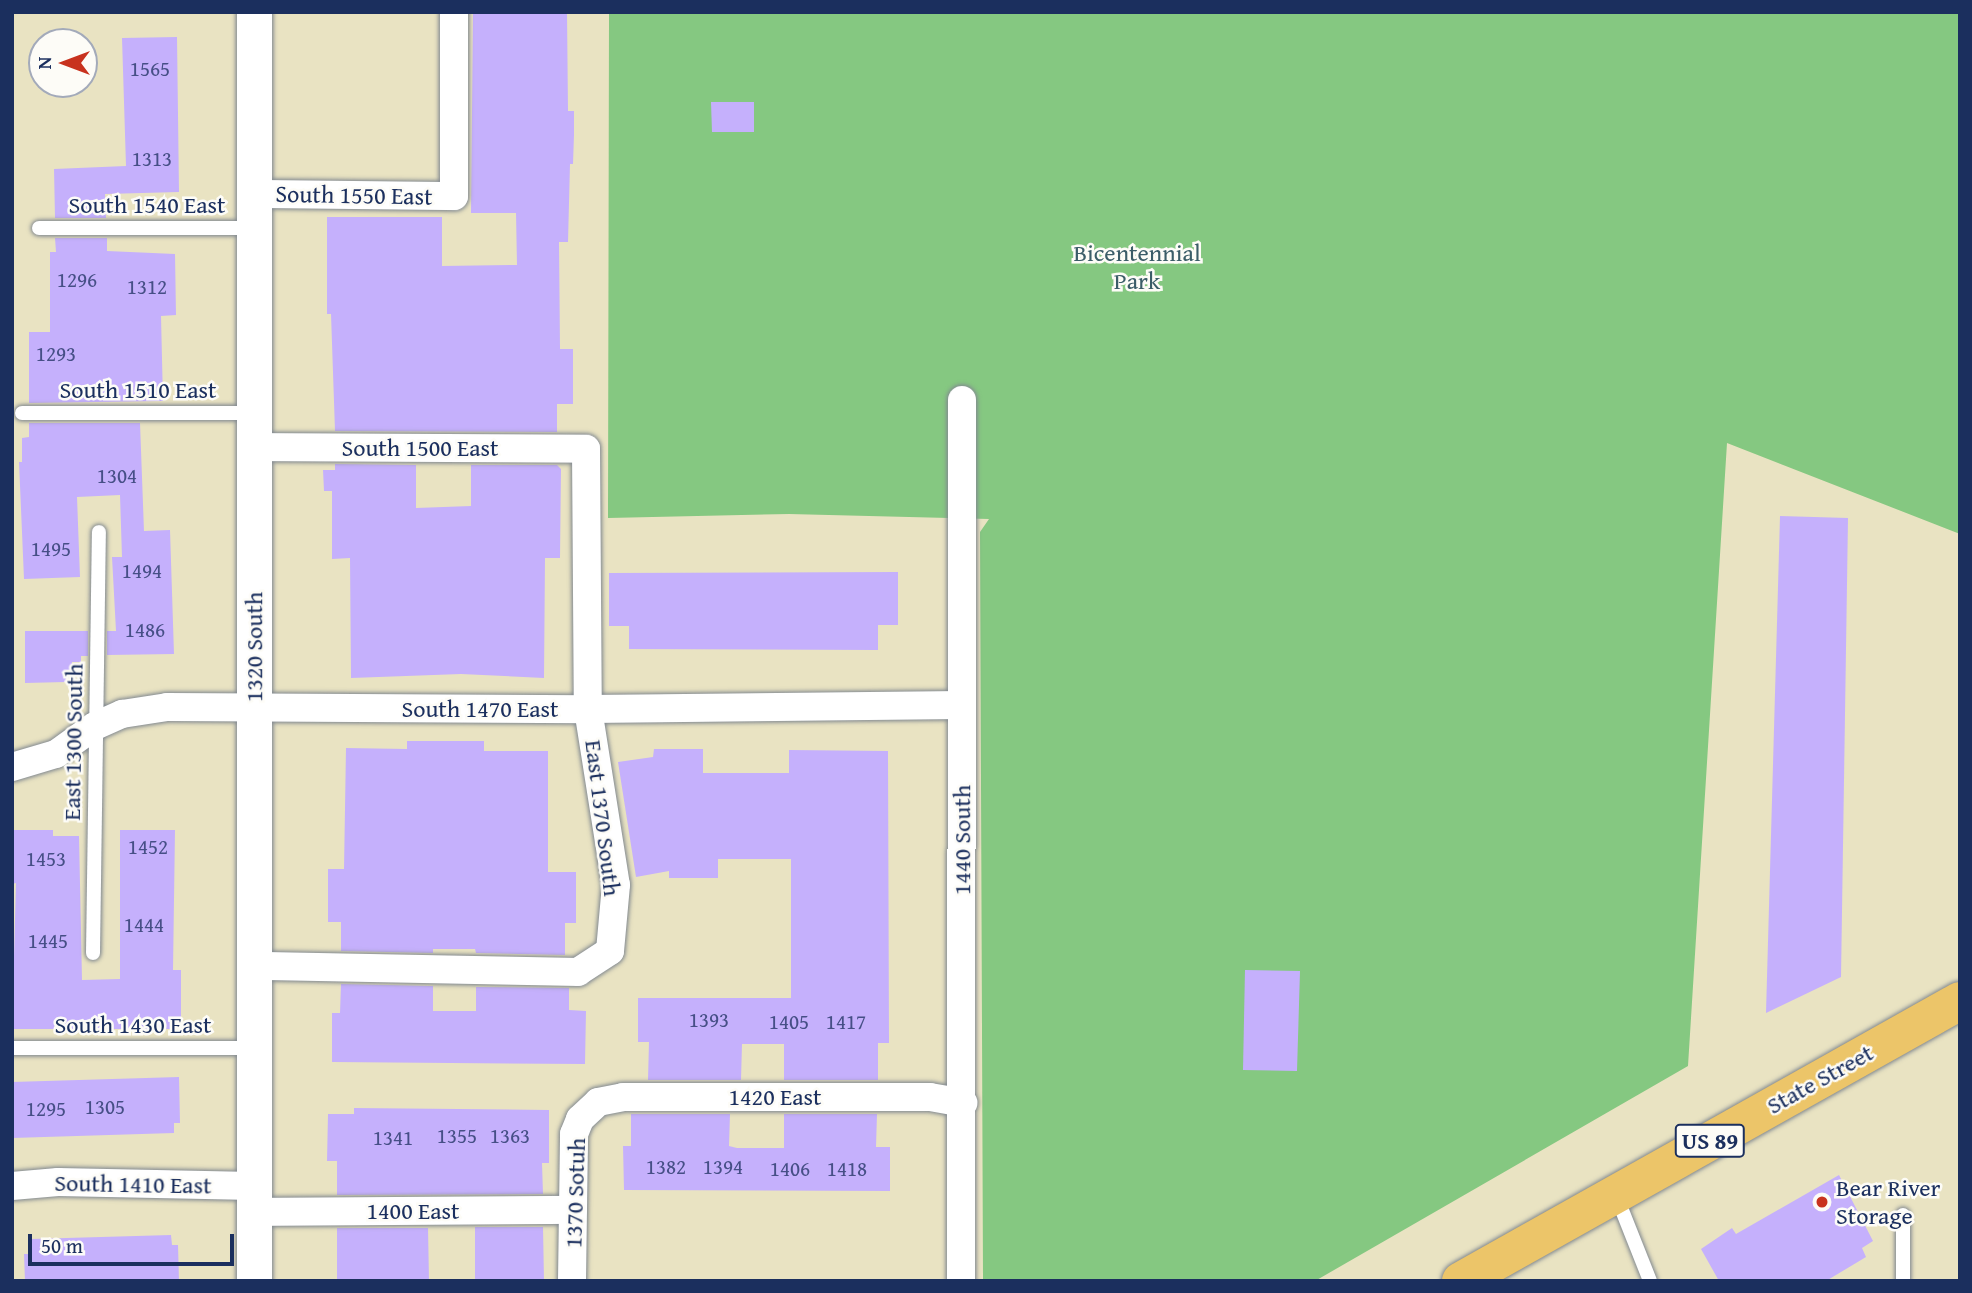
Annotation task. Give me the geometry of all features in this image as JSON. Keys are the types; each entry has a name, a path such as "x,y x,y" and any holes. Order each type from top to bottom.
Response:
{"main road":[{"name":"State Street","path":"1461,1281 1960,1001"}],"street":[{"name":"1320 South","path":"254,12 254,1281"},
{"name":"South 1550 East","path":"254,211 454,196 454,12"},
{"name":"1440 South","path":"961,1281 962,400"},
{"name":"South 1500 East","path":"254,430 586,449"},
{"name":"East 1370 South","path":"254,966 578,972 610,951 616,885 588,709 586,449"},
{"name":"South 1470 East","path":"12,767 56,754 95,726 122,714 167,707 588,709 961,705"},
{"name":"1420 East","path":"589,1109 598,1102 623,1097 930,1097 962,1103"},
{"name":"1370 Sotuh","path":"572,1281 575,1134 589,1109"},
{"name":"South 1410 East","path":"12,1186 58,1182 254,1199"},
{"name":"1400 East","path":"254,1199 573,1210"}],"lane":[{"name":"South 1540 East","path":"39,228 254,211"},
{"name":"South 1510 East","path":"22,413 254,430"},
{"name":"East 1300 South","path":"93,953 99,532"},
{"name":"South 1430 East","path":"12,1048 254,1048"},
{"path":"1615,1194 1650,1281"},
{"path":"1903,1215 1903,1281"}],"green space":[{"name":"Bicentennial Park","path":"609,12 1960,12 1960,534 1727,443 1688,1066 1315,1281 983,1281 980,532 989,519 789,514 608,518"}],"building":[{"path":"473,12 567,12 568,111 574,111 574,135 573,164 570,164 568,242 559,242 560,349 573,349 573,404 557,404 557,432 335,431 331,314 327,314 327,217 442,217 442,266 517,265 516,213 471,213"},
{"path":"177,37 179,192 105,194 106,218 55,218 54,169 126,166 122,38"},
{"path":"711,102 754,102 754,132 712,132"},
{"path":"55,238 107,238 107,251 175,254 176,315 161,316 163,401 29,403 29,332 50,332 50,252 56,252"},
{"path":"29,423 140,423 144,531 170,530 174,654 107,655 107,631 116,631 112,557 122,557 120,495 77,497 80,577 24,579 19,462 22,462 22,438 29,437"},
{"path":"335,464 416,465 416,508 471,506 471,465 557,465 561,469 560,558 545,558 544,678 461,674 351,678 350,558 332,559 332,491 324,491 323,470 335,470"},
{"path":"1780,516 1848,518 1841,977 1766,1013"},
{"path":"898,572 898,625 878,625 878,650 629,649 629,626 609,626 609,573"},
{"path":"25,631 88,631 88,656 81,656 81,662 72,662 72,670 66,670 66,682 25,683"},
{"path":"407,741 484,741 484,751 548,751 548,872 576,872 576,923 565,923 565,955 476,953 475,949 433,949 433,953 341,951 341,922 328,922 328,869 344,869 346,748 407,749"},
{"path":"654,749 703,749 703,773 789,773 789,750 888,751 889,1043 878,1043 878,1080 784,1080 784,1044 742,1044 741,1080 648,1080 649,1042 638,1042 638,998 791,998 791,859 718,859 718,878 669,878 669,871 636,877 618,762 653,757"},
{"path":"12,830 53,830 53,836 79,836 82,980 120,979 120,830 175,830 173,970 181,970 181,1029 12,1029 16,883 12,884"},
{"path":"1245,970 1300,971 1297,1071 1243,1070"},
{"path":"341,984 433,986 433,1011 476,1011 476,987 569,988 569,1010 586,1011 585,1064 332,1062 332,1013 340,1013"},
{"path":"179,1077 180,1123 174,1123 174,1133 12,1138 12,1082"},
{"path":"354,1108 549,1110 549,1163 542,1163 543,1194 337,1195 337,1161 327,1161 328,1114 354,1114"},
{"path":"631,1114 730,1114 729,1146 784,1148 784,1114 877,1114 876,1147 890,1147 890,1191 624,1190 623,1146 631,1146"},
{"name":"Bear River Storage","path":"1839,1175 1873,1241 1862,1248 1866,1257 1826,1281 1719,1281 1701,1249 1732,1228 1736,1234"},
{"path":"475,1227 543,1227 544,1281 475,1281"},
{"path":"337,1228 428,1228 429,1281 337,1281"},
{"path":"171,1235 172,1245 178,1245 179,1281 25,1281 24,1254 31,1254 31,1239"}],"place":[{"name":"Bear River Storage","path":"1822,1202"}]}
